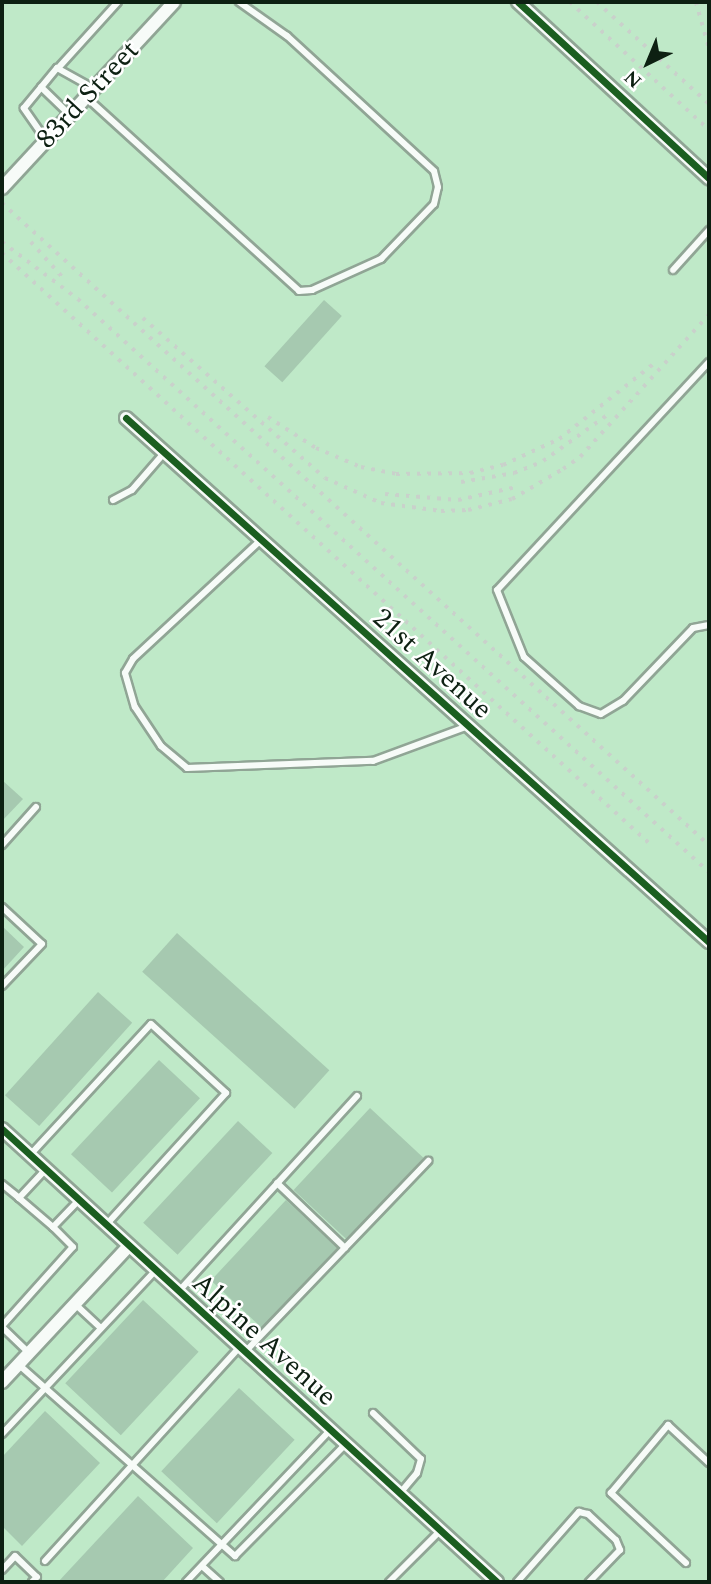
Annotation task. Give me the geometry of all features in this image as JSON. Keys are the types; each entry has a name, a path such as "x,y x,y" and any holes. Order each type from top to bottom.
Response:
{"street":[{"name":"83rd Street","path":"2,188 174,2"},
{"path":"518,2 709,178"},
{"name":"21st Avenue","path":"126,418 709,942"},
{"name":"Alpine Avenue","path":"2,1129 497,1582"},
{"path":"2,1382 130,1246"}],"lane":[{"path":"46,141 24,108 118,2"},
{"path":"60,66 299,291 312,290 381,259 434,204 438,187 434,171 287,36 239,2"},
{"path":"41,87 70,115"},
{"path":"673,270 709,230"},
{"path":"709,362 497,590 524,657 579,705 601,713 623,701 693,628 709,625"},
{"path":"113,500 132,490 164,452"},
{"path":"262,539 133,659 125,673 135,707 161,746 187,768 373,761 468,725"},
{"path":"2,845 36,807"},
{"path":"2,907 42,944 2,986"},
{"path":"30,1155 151,1024 226,1093 106,1224"},
{"path":"179,1291 357,1096"},
{"path":"45,1561 132,1465 428,1161"},
{"path":"19,1198 46,1170"},
{"path":"277,1183 345,1248"},
{"path":"2,1184 74,1247 2,1326 29,1353"},
{"path":"53,1227 79,1200"},
{"path":"2,1434 156,1270"},
{"path":"75,1304 101,1328"},
{"path":"18,1364 235,1556 346,1444"},
{"path":"373,1413 421,1460 420,1469 400,1493"},
{"path":"687,1563 611,1493 668,1425 709,1463"},
{"path":"187,1582 331,1429"},
{"path":"517,1582 579,1512 588,1514 616,1540 620,1550 589,1582"},
{"path":"389,1582 441,1531"},
{"path":"2,1570 15,1556 37,1577 32,1582"},
{"path":"202,1566 220,1582"}],"shaded area":[{"path":"2,2 709,2 709,1582 2,1582"}],"building":[{"path":"324,300 342,316 282,382 264,366"},
{"path":"2,780 23,799 2,821"},
{"path":"2,926 24,947 2,971"},
{"path":"177,933 329,1070 295,1109 142,972"},
{"path":"98,992 132,1023 39,1126 5,1095"},
{"path":"159,1060 200,1098 112,1193 71,1154"},
{"path":"370,1108 423,1158 347,1240 294,1190"},
{"path":"238,1121 272,1153 178,1255 143,1223"},
{"path":"286,1200 337,1248 262,1328 211,1280"},
{"path":"143,1300 199,1352 121,1435 65,1383"},
{"path":"239,1388 295,1440 217,1523 161,1471"},
{"path":"45,1411 100,1463 22,1546 2,1526 2,1457"},
{"path":"138,1496 193,1548 162,1582 58,1582"}],"railway":[{"path":"570,2 709,130"},
{"path":"597,2 709,104"},
{"path":"696,2 709,48"},
{"path":"2,203 709,845"},
{"path":"2,242 78,299 709,872"},
{"path":"31,242 66,281"},
{"path":"2,253 649,843"},
{"path":"143,318 325,478 381,503 441,511 468,510 512,499 580,457 709,314"},
{"path":"268,417 316,448 361,467 396,474 470,473 503,465 559,439 657,361"},
{"path":"461,482 514,473 543,461 610,413"},
{"path":"385,494 458,500 516,487"}],"cycle path":[{"path":"518,2 709,178"},
{"path":"126,418 709,942"},
{"path":"2,1129 497,1582"}]}
